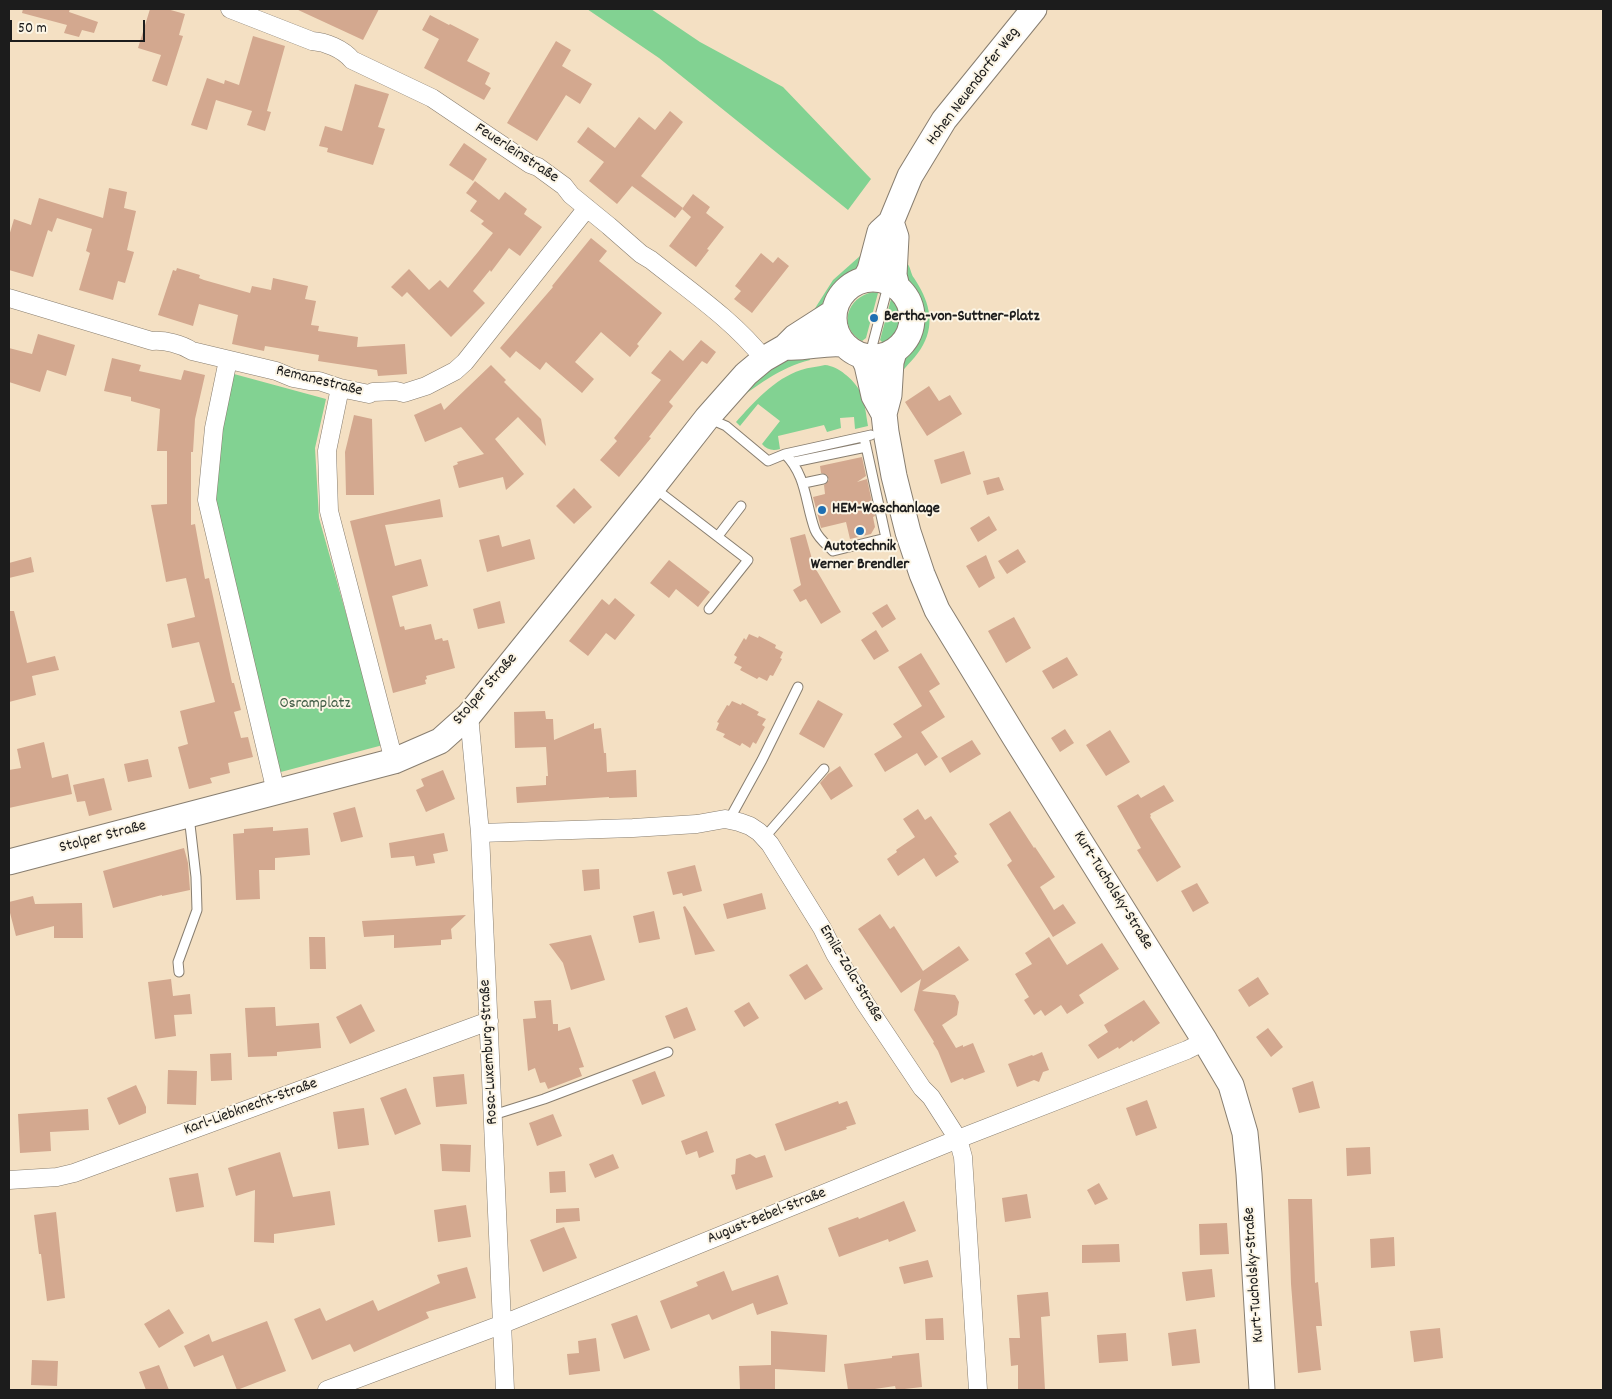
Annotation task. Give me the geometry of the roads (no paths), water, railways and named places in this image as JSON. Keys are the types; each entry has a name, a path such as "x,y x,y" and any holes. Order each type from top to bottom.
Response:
{"main road":[{"name":"Hohen Neuendorfer Weg","path":"884,283 870,270 880,232 891,222 910,176 944,120 1034,9"},
{"path":"775,353 821,344 858,353 882,357 894,352 905,342 911,328 912,312 907,298 884,283 850,285 839,297 833,323 836,334 858,353"},
{"name":"Stolper Straße","path":"9,862 394,761 440,740 469,715 707,418 746,374 795,337 834,312"},
{"name":"Kurt-Tucholsky-Straße","path":"884,414 889,395 891,362 894,352"},
{"name":"Kurt-Tucholsky-Straße","path":"858,353 867,365 874,396 884,414 894,476 908,532 922,574 937,610 1205,1040 1231,1085 1245,1133 1262,1390"}],"street":[{"name":"Feuerleinstraße","path":"230,9 312,41 320,41 348,54 352,60 432,98 564,186 571,195 641,254 651,260 749,340 775,353"},
{"name":"Remanestraße","path":"9,298 152,341 158,340 186,347 192,351 276,371 293,378 319,381 369,394 396,391 404,393 426,386 456,371 465,362 587,208"},
{"path":"228,360 214,428 207,500 276,792"},
{"path":"340,388 327,451 329,511 394,761"},
{"name":"Rosa-Luxemburg-Straße","path":"469,715 480,833 505,1390"},
{"name":"Emile-Zola-Straße","path":"480,833 632,828 729,820 750,826 770,844 822,928 835,954 865,1003 958,1139 963,1157 978,1390"},
{"name":"Karl-Liebknecht-Straße","path":"9,1180 57,1177 74,1173 489,1021"},
{"name":"August-Bebel-Straße","path":"327,1390 503,1324 958,1139 1187,1050 1205,1040"}],"lane":[{"path":"858,353 884,283"},
{"path":"707,418 726,426 768,461 785,454 868,436 866,447 868,468 886,538 833,551 816,532 804,483 794,462 785,454"},
{"path":"794,462 866,447"},
{"path":"804,483 823,479"},
{"path":"653,487 748,560 709,609"},
{"path":"718,536 741,506"},
{"path":"729,820 762,760 798,687"},
{"path":"764,838 824,769"},
{"path":"179,972 178,962 197,910 196,877 189,815"},
{"path":"493,1115 544,1099 668,1052"}],"place":[{"name":"Bertha-von-Suttner-Platz","path":"874,318"},
{"name":"HEM-Waschanlage","path":"822,510"},
{"name":"Autotechnik Werner Brendler","path":"860,531"}],"park label":[{"name":"Osramplatz","path":"315,705"}]}
